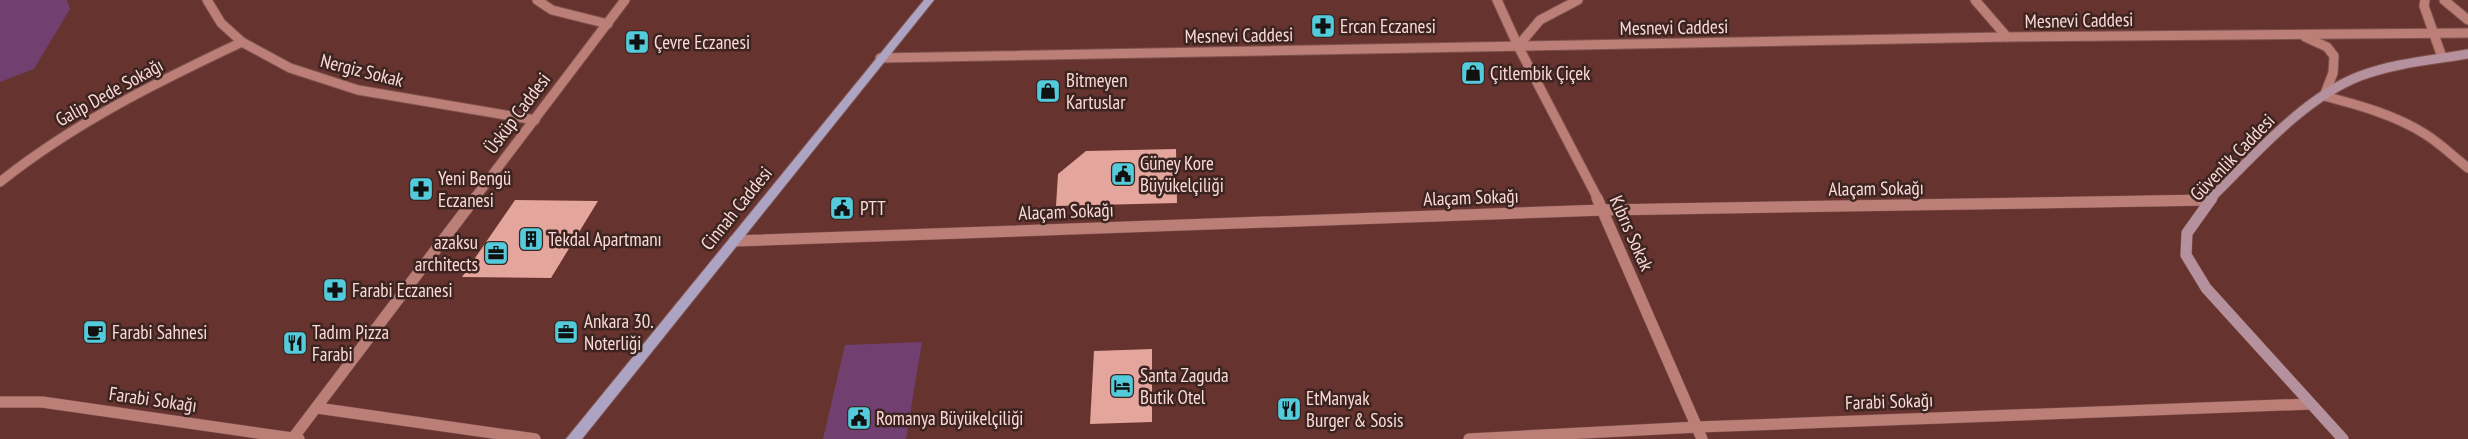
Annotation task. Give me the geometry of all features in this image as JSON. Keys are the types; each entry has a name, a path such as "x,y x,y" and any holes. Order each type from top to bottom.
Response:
{"main road":[{"name":"Cinnah Caddesi","path":"574,439 880,58 929,0"},
{"name":"Güvenlik Caddesi","path":"2342,439 2206,288 2186,255 2187,232 2209,200 2284,127 2324,96 2358,78 2391,66 2468,54"}],"street":[{"name":"Nergiz Sokak","path":"207,0 221,23 242,42 290,68 358,90 535,120"},
{"path":"538,0 552,10 608,24"},
{"name":"Üsküp Caddesi","path":"296,438 625,0"},
{"name":"Kıbrıs Sokak","path":"1497,0 1518,46 1604,210 1702,439"},
{"path":"1518,46 1540,20 1578,0"},
{"path":"1975,0 2006,37"},
{"path":"2425,0 2424,6 2442,57"},
{"path":"2444,0 2468,20"},
{"name":"Mesnevi Caddesi","path":"880,58 2006,37 2468,33"},
{"path":"2299,34 2327,47 2334,56 2333,73 2324,96 2379,112 2398,120 2426,135 2468,168"},
{"name":"Galip Dede Sokağı","path":"0,182 85,120 135,92 242,42"},
{"name":"Alaçam Sokağı","path":"734,241 1604,210 2209,200"},
{"name":"Farabi Sokağı","path":"0,402 42,402 296,438"},
{"name":"Farabi Sokağı","path":"1469,439 1698,427 2310,404"},
{"path":"317,408 535,439"}],"shaded area":[{"path":"0,0 67,0 70,9 34,69 0,82"},
{"path":"922,342 906,439 823,439 845,345"}],"building":[{"name":"Güney Kore Büyükelçiliği","path":"1176,149 1177,203 1056,206 1058,174 1086,151"},
{"name":"Tekdal Apartmanı","path":"515,200 598,201 551,278 462,277"},
{"name":"Santa Zaguda Butik Otel","path":"1152,349 1152,422 1090,424 1094,351"}],"place":[{"name":"Ercan Eczanesi","path":"1323,26"},
{"name":"Çevre Eczanesi","path":"637,42"},
{"name":"Çitlembik Çiçek","path":"1473,73"},
{"name":"Bitmeyen Kartuslar","path":"1048,91"},
{"name":"Güney Kore Büyükelçiliği","path":"1123,174"},
{"name":"Yeni Bengü Eczanesi","path":"421,189"},
{"name":"PTT","path":"842,208"},
{"name":"Tekdal Apartmanı","path":"531,239"},
{"name":"azaksu architects","path":"496,253"},
{"name":"Farabi Eczanesi","path":"335,290"},
{"name":"Farabi Sahnesi","path":"95,332"},
{"name":"Ankara 30. Noterliği","path":"566,332"},
{"name":"Tadım Pizza Farabi","path":"295,343"},
{"name":"Santa Zaguda Butik Otel","path":"1122,386"},
{"name":"EtManyak Burger & Sosis","path":"1289,409"},
{"name":"Romanya Büyükelçiliği","path":"859,418"}]}
